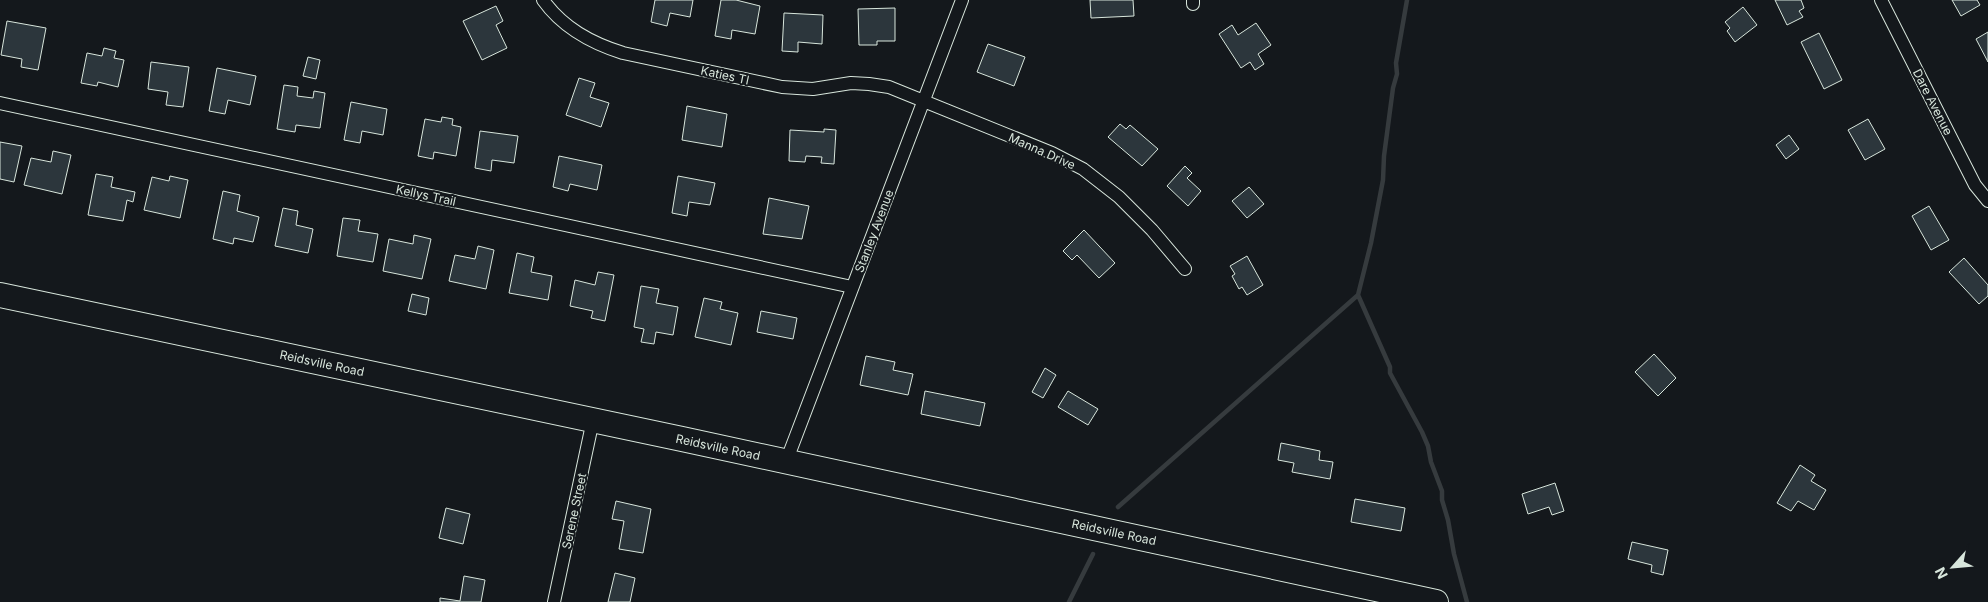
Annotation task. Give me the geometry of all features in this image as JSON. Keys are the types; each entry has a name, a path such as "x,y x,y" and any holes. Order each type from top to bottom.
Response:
{"highway":[{"name":"Reidsville Road","path":"0,295 593,420 1436,602"}],"street":[{"name":"Katies Tl","path":"543,0 556,16 586,39 623,53 782,87 813,88 851,83 883,86 923,102"},
{"name":"Stanley Avenue","path":"786,462 962,0"},
{"name":"Dare Avenue","path":"1881,0 1975,186 1988,201"},
{"name":"Manna Drive","path":"923,102 1052,153 1083,169 1119,197 1152,230 1185,269"},
{"name":"Kellys Trail","path":"0,104 852,287"},
{"name":"Serene Street","path":"554,602 593,420"}],"building":[{"path":"655,0 693,0 690,17 670,13 667,26 651,22"},
{"path":"721,0 736,0 760,6 755,34 732,30 731,39 715,36"},
{"path":"1090,0 1133,0 1134,16 1091,18"},
{"path":"1775,0 1801,0 1804,8 1799,11 1803,17 1787,25"},
{"path":"1952,0 1977,0 1980,5 1961,16"},
{"path":"496,6 503,21 496,25 507,48 482,60 463,21"},
{"path":"1743,7 1757,25 1735,42 1727,31 1730,28 1725,22"},
{"path":"895,8 895,41 877,41 877,45 859,45 858,9"},
{"path":"784,13 823,15 822,44 798,42 798,52 782,51"},
{"path":"7,21 46,28 38,70 21,67 22,59 1,55"},
{"path":"1256,23 1271,45 1258,54 1264,64 1255,70 1250,62 1241,68 1219,34 1232,25 1238,35"},
{"path":"1988,32 1988,62 1976,39"},
{"path":"1819,33 1842,80 1824,89 1801,42"},
{"path":"988,44 1025,57 1014,86 977,72"},
{"path":"104,48 116,51 114,58 124,60 118,87 98,82 97,86 81,83 87,53 102,56"},
{"path":"308,57 320,60 316,79 303,76"},
{"path":"151,62 189,67 183,107 166,105 168,92 148,89"},
{"path":"217,68 256,76 250,105 228,100 225,114 209,111"},
{"path":"579,78 595,83 590,97 609,103 601,127 566,115"},
{"path":"284,85 298,87 297,96 313,98 314,91 325,93 320,128 296,125 295,132 277,129"},
{"path":"351,102 387,109 383,135 362,131 360,143 344,140"},
{"path":"687,106 727,114 722,147 682,140"},
{"path":"442,117 453,119 452,125 461,127 456,156 434,152 433,159 418,156 425,119 441,122"},
{"path":"1868,119 1885,149 1865,160 1848,130"},
{"path":"1120,124 1126,129 1130,125 1158,149 1142,166 1108,137"},
{"path":"824,129 836,130 834,164 821,163 822,157 806,156 805,162 789,161 790,130 824,132"},
{"path":"480,131 518,136 514,163 492,160 491,171 475,168"},
{"path":"1789,135 1799,149 1786,159 1776,145"},
{"path":"0,142 22,146 14,182 0,179"},
{"path":"53,151 71,155 62,194 24,185 31,158 51,162"},
{"path":"559,156 602,165 597,190 570,184 568,191 553,187"},
{"path":"1185,166 1192,173 1187,178 1201,191 1188,206 1167,186"},
{"path":"96,174 113,177 111,187 135,192 133,202 127,200 123,221 88,215"},
{"path":"170,176 188,180 180,218 144,210 152,177 169,181"},
{"path":"678,176 715,183 710,205 689,202 687,216 672,213"},
{"path":"1249,187 1264,204 1247,218 1232,201"},
{"path":"223,191 240,195 237,211 259,217 253,242 234,238 233,244 213,239"},
{"path":"769,198 809,206 802,239 763,234"},
{"path":"1929,206 1949,240 1931,250 1912,216"},
{"path":"283,208 298,211 296,225 313,229 308,253 275,246"},
{"path":"343,218 360,220 358,231 378,234 373,262 337,256"},
{"path":"1084,230 1115,263 1099,278 1077,255 1072,260 1063,251"},
{"path":"414,235 431,239 422,279 383,271 389,239 413,244"},
{"path":"478,246 494,250 486,289 449,281 455,255 475,259"},
{"path":"517,253 534,257 531,272 552,276 548,300 509,293"},
{"path":"1247,256 1263,285 1247,295 1242,287 1239,289 1232,276 1235,274 1230,266"},
{"path":"1964,258 1988,285 1988,296 1979,304 1949,272"},
{"path":"598,272 614,275 605,321 591,318 593,311 570,306 575,280 595,285"},
{"path":"641,286 659,289 656,303 678,307 673,335 656,332 654,344 641,342 644,329 634,327"},
{"path":"412,294 429,298 426,315 408,311"},
{"path":"704,298 722,302 720,309 738,313 731,345 695,337"},
{"path":"761,311 797,318 793,339 757,332"},
{"path":"1654,354 1676,378 1658,396 1635,372"},
{"path":"866,356 895,362 893,370 913,374 908,395 860,385"},
{"path":"1045,368 1056,375 1043,398 1032,392"},
{"path":"925,391 985,403 980,426 921,414"},
{"path":"1068,391 1098,409 1088,425 1058,407"},
{"path":"1281,443 1320,451 1319,460 1333,462 1330,479 1292,472 1294,463 1278,460"},
{"path":"1800,465 1815,475 1811,481 1826,490 1814,510 1798,501 1791,511 1777,503"},
{"path":"1555,483 1564,511 1552,515 1549,507 1528,514 1522,494"},
{"path":"1355,499 1405,508 1401,531 1351,522"},
{"path":"616,501 651,509 643,553 619,549 624,521 612,519"},
{"path":"446,508 470,514 463,544 439,538"},
{"path":"1632,542 1668,550 1663,575 1651,572 1652,565 1628,559"},
{"path":"615,573 635,578 630,602 608,602"},
{"path":"464,576 485,580 481,602 440,602 440,598 460,601"}],"waterway":[{"path":"1118,507 1358,295 1371,243 1383,180 1384,156 1393,88 1397,74 1396,63 1407,0"},
{"path":"1358,295 1390,367 1390,373 1428,446 1431,462 1442,491 1442,500 1448,520 1454,554 1467,602"},
{"path":"1069,602 1093,554"}]}
